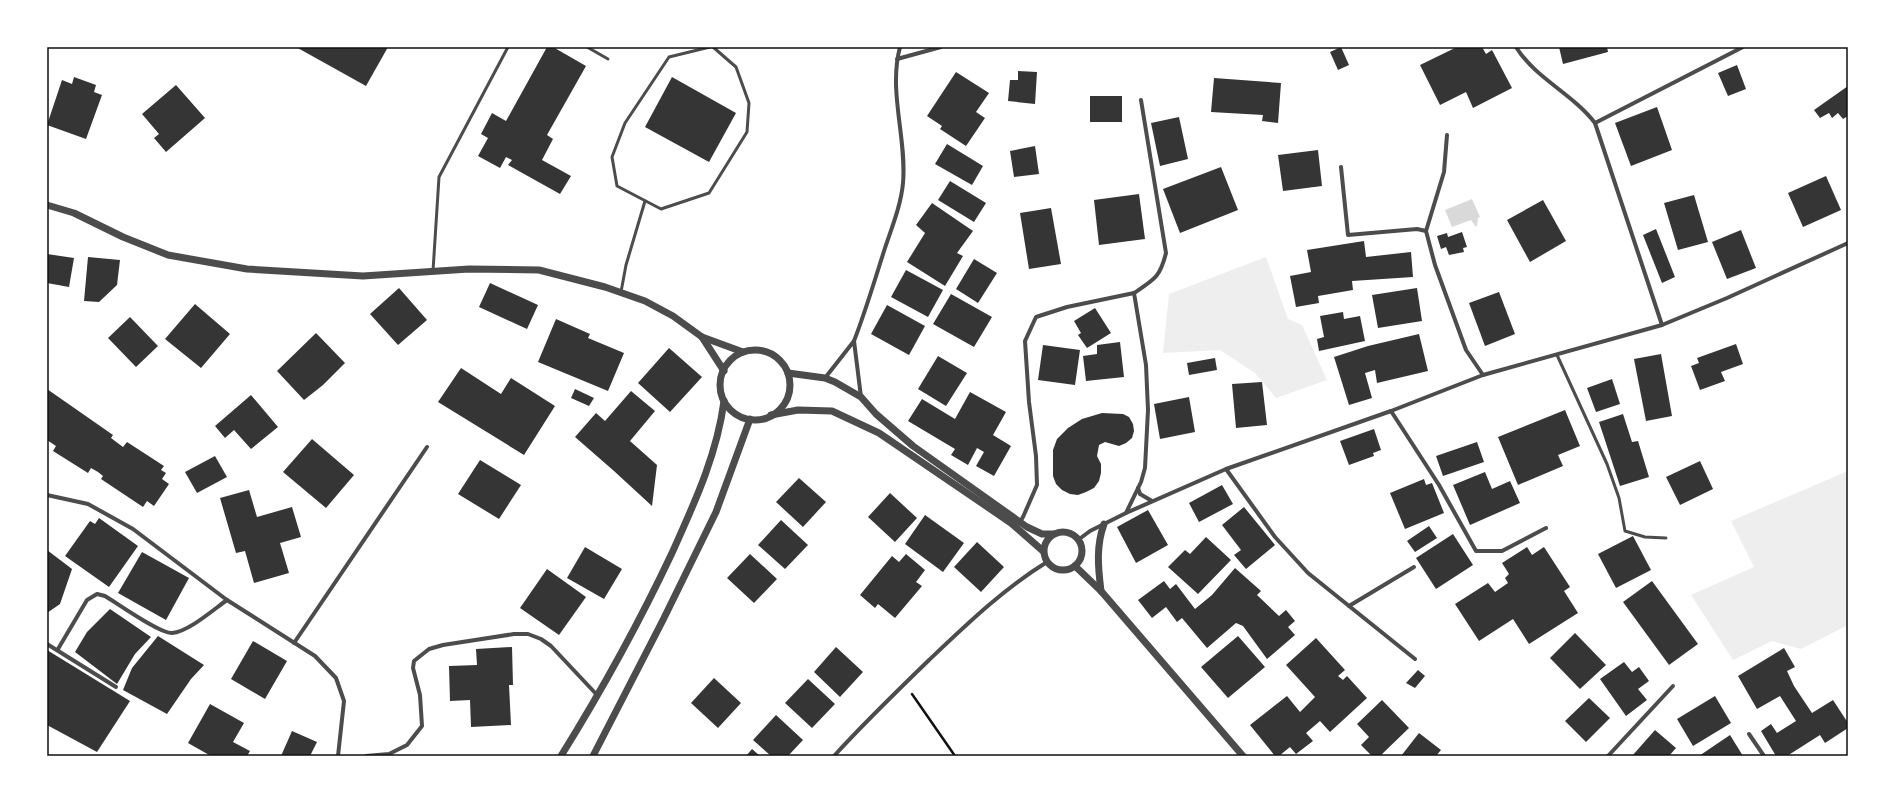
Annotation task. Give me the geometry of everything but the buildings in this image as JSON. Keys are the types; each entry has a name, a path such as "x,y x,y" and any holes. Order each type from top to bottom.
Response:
{"street":[{"path":"825,378 854,340 896,215 903,184 904,151 896,94 897,59 900,47"},
{"path":"897,59 941,47"},
{"path":"1516,47 1538,71 1585,110 1595,123 1662,325"},
{"path":"1595,123 1743,47"},
{"path":"1020,522 1037,485 1036,456 1029,402 1025,341 1036,317 1067,306 1134,293 1151,282 1162,270 1166,253 1141,100"},
{"path":"1447,135 1444,172 1426,231 1435,264 1466,350 1483,375"},
{"path":"1341,167 1348,235 1417,229 1426,231"},
{"path":"47,205 74,213 123,237 168,255 247,269 362,276 469,269 539,270 621,292 673,316 702,337 743,352"},
{"path":"1078,540 1126,513 1226,469 1391,411 1483,375 1662,325 1727,298 1848,243"},
{"path":"1126,513 1138,488 1145,468 1148,409 1146,365 1134,293"},
{"path":"702,337 724,371"},
{"path":"854,340 861,397"},
{"path":"771,415 782,406 789,392 788,373 778,358 767,352 755,350 743,352 733,358 721,378 720,390 724,401 731,410 740,416 750,419 761,419 771,415 798,410 832,411 884,436 1011,523 1023,532 1043,552"},
{"path":"788,373 825,378 835,382 861,397 876,414 913,446 1020,522 1042,534 1064,532 1075,536 1082,551 1079,562 1075,566 1063,571 1056,570 1046,562 1043,552 1045,542 1053,534"},
{"path":"561,756 598,696 649,601 697,500 720,427 724,401"},
{"path":"1391,411 1439,485 1476,551 1502,551 1546,528"},
{"path":"593,756 663,620 716,512 750,419"},
{"path":"294,643 427,447"},
{"path":"1226,469 1280,542 1308,573 1415,658"},
{"path":"1138,488 1140,494 1148,500 1153,501"},
{"path":"47,495 88,504 133,529 227,600 315,656 336,678 344,701 338,756"},
{"path":"1101,591 1098,563 1100,537 1104,524"},
{"path":"834,756 906,682 955,635 1014,583 1046,562"},
{"path":"1075,566 1101,591 1243,756"},
{"path":"1349,606 1414,567"},
{"path":"58,649 87,600 97,594 105,596 155,628 170,634 183,631 227,600"},
{"path":"366,756 389,754 407,745 415,737 422,726 420,695 413,668 414,661 429,649 443,645 514,634 528,634 541,639 551,646 598,696"},
{"path":"47,644 58,649 116,687"},
{"path":"1608,756 1673,686"},
{"path":"1749,734 1764,756"}],"lane":[{"path":"433,271 439,177 508,47"},
{"path":"587,47 608,59"},
{"path":"712,47 736,67 749,103 747,132 709,193 661,209 616,186 612,157 625,123 669,57 712,47"},
{"path":"621,292 626,265 645,201"},
{"path":"1557,355 1607,464 1619,498 1625,531 1645,537 1666,538"}],"path":[{"path":"906,682 955,756"}],"shaded area":[{"path":"1472,199 1480,217 1478,218 1477,226 1475,226 1471,220 1452,227 1445,210"},
{"path":"1266,257 1288,319 1302,325 1327,380 1276,398 1255,373 1220,350 1163,353 1169,294"},
{"path":"1848,471 1848,625 1801,649 1772,641 1733,660 1691,595 1754,567 1731,521"}]}
